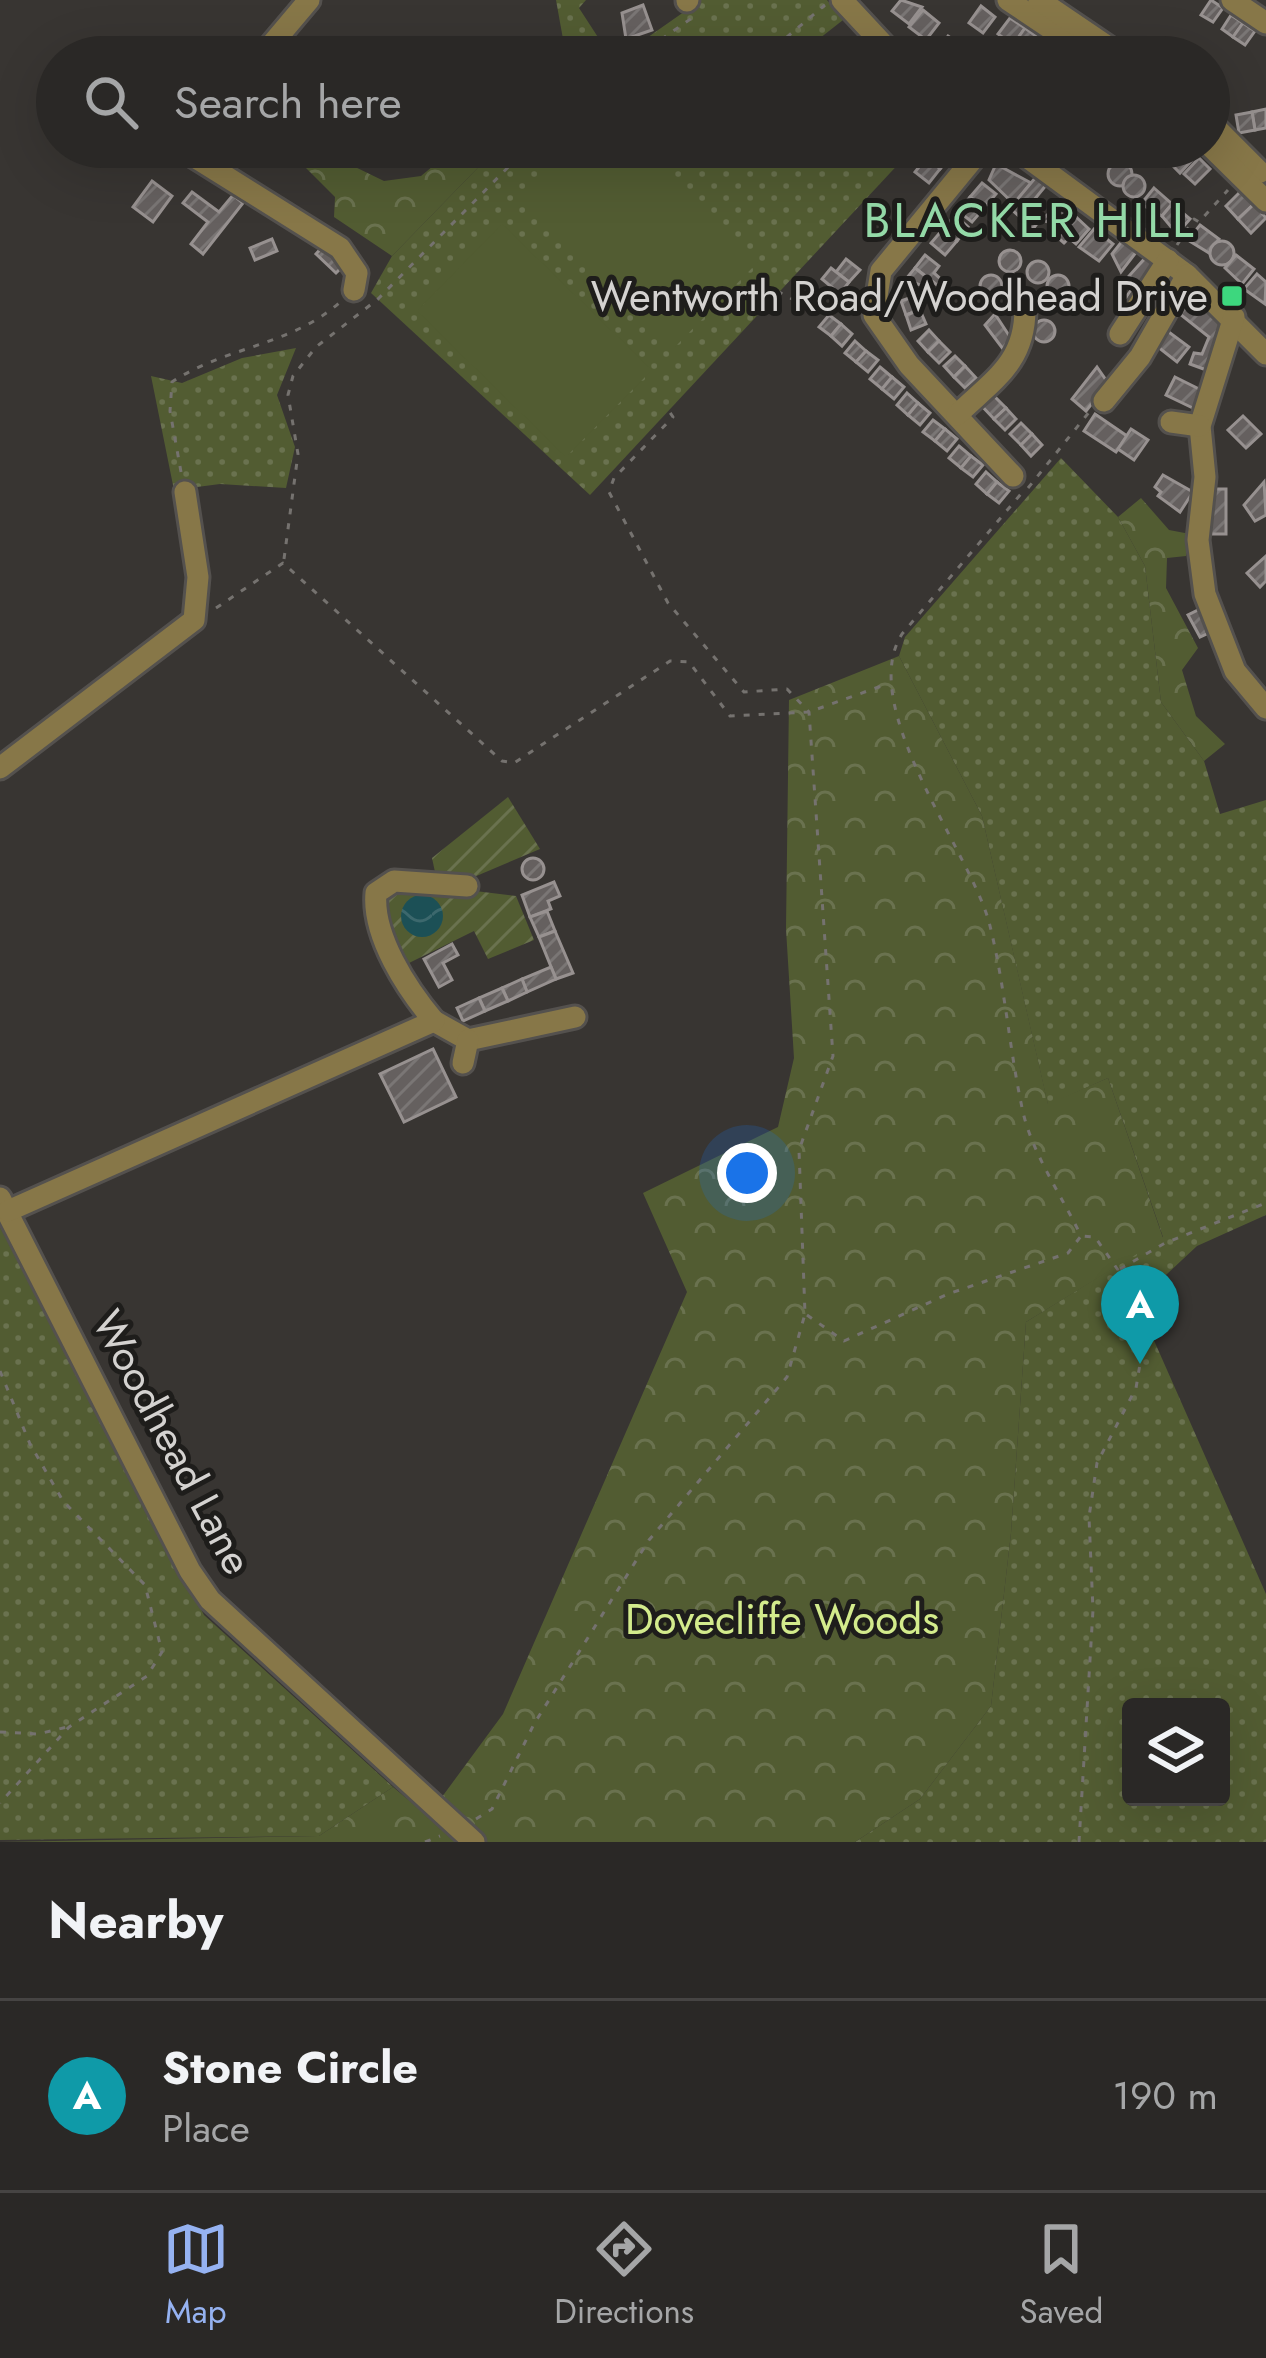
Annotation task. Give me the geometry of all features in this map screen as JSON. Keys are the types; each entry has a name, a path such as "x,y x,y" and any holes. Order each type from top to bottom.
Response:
{"street":[{"path":"279,36 309,0"},
{"path":"842,0 875,36"},
{"path":"1008,0 1062,36"},
{"path":"1039,0 1093,36"},
{"path":"1232,0 1266,23"},
{"path":"1230,145 1254,173 1266,201"},
{"path":"213,168 340,248 357,273 354,290"},
{"path":"965,168 881,271 873,306 885,337 1020,482"},
{"path":"1042,168 1187,275 1266,354"},
{"path":"1120,334 1168,260"},
{"path":"1104,401 1140,357 1187,275"},
{"path":"957,415 1014,360 1025,339 1025,309"},
{"path":"1234,317 1200,426 1204,451 1197,522 1205,594 1235,671 1266,708"},
{"path":"1171,422 1200,426"},
{"path":"0,768 194,620 197,577 184,492"},
{"path":"466,886 407,880 376,893 374,915 416,999 434,1021 469,1040 575,1017"},
{"path":"4,1204 434,1021"},
{"path":"463,1063 469,1040"},
{"name":"Woodhead Lane","path":"4,1204 190,1571 210,1600 467,1835"}],"path":[{"path":"789,36 831,0"},
{"path":"661,36 691,4"},
{"path":"194,620 283,563 298,454 288,395 293,376 316,347 378,299 507,168"},
{"path":"1168,260 1194,219 1199,222 1254,173"},
{"path":"184,492 170,411 172,382 202,361 270,343 318,322 354,290"},
{"path":"777,290 792,303 809,308 873,306"},
{"path":"425,1842 467,1835 492,1809 534,1724 649,1540 787,1377 805,1314 799,1150 833,1056 809,712 787,689 744,692 689,633 608,492 614,478 673,417 667,408"},
{"path":"1078,426 1020,482 902,634 890,653 889,683 924,787 987,916 1023,1116 1081,1236"},
{"path":"609,472 614,478"},
{"path":"283,563 502,761 514,763 670,661 689,662 730,716 809,712 889,683"},
{"path":"1118,1270 1165,1243 1266,1203"},
{"path":"805,1314 844,1341 948,1294 1068,1253 1081,1236"},
{"path":"1079,1842 1093,1610 1089,1517 1097,1462 1136,1388 1139,1364 1118,1270 1095,1237 1081,1236"},
{"path":"0,1371 30,1444 63,1501 128,1563 155,1609 162,1652 147,1676 69,1727 0,1803"},
{"path":"0,1732 38,1734 69,1727"}],"green space":[{"path":"556,0 586,0 579,8 597,36 562,36"},
{"path":"701,0 827,0 843,20 823,36 650,36"},
{"path":"306,168 357,168 384,181 421,176 431,168 478,168 392,256 334,217 335,197"},
{"path":"478,168 895,168 590,495 371,293 392,256"},
{"path":"558,168 664,168 759,261 674,348 524,202"},
{"path":"502,224 652,370 566,457 417,311"},
{"path":"296,348 277,395 295,447 286,488 220,484 174,490 151,376 182,383 242,358"},
{"path":"1061,458 1118,517 1145,566 1161,702 1204,761 1220,814 1266,800 1266,1215 1197,1246 1137,1302 1266,1594 1266,1842 855,1842 920,1799 991,1706 1011,1533 1026,1322 1163,1237 1108,1078 1048,1105 982,816 899,656 905,637"},
{"path":"1141,498 1169,530 1190,534 1186,556 1167,558 1166,588 1198,648 1182,670 1196,716 1225,744 1204,761 1161,702 1145,566 1118,517"},
{"name":"Dovecliffe Woods","path":"899,656 982,816 1048,1104 1108,1078 1163,1238 1026,1322 1011,1533 991,1706 920,1799 855,1842 0,1842 319,1836 393,1787 423,1812 439,1801 503,1714 687,1292 643,1193 778,1127 794,1058 786,929 789,700"},
{"path":"508,797 540,849 474,877 435,872 432,858"},
{"path":"410,883 516,896 534,940 488,959 474,931 409,963 381,914 388,890"},
{"path":"0,1227 204,1615 393,1787 319,1836 0,1840"}],"water":[{"path":"422,895 437,901 443,916 437,931 422,937 407,931 401,916 407,901"}],"building":[{"path":"901,0 922,7 909,24 892,11"},
{"path":"1211,0 1223,8 1213,22 1201,15"},
{"path":"643,5 652,30 626,36 622,13"},
{"path":"981,6 995,17 983,33 969,23"},
{"path":"923,10 939,23 929,36 909,27"},
{"path":"1231,15 1243,23 1233,37 1222,29"},
{"path":"1010,18 1025,28 1019,36 998,34"},
{"path":"1243,23 1255,31 1245,45 1233,37"},
{"path":"1266,109 1266,128 1255,130 1252,112"},
{"path":"1252,112 1255,130 1239,133 1236,115"},
{"path":"918,168 940,169 929,183 915,172"},
{"path":"994,168 1003,168 1031,183 1014,204 989,180"},
{"path":"1111,168 1129,168 1128,182 1120,186 1112,182"},
{"path":"1190,168 1210,169 1195,184 1184,174"},
{"path":"1134,175 1145,186 1134,197 1123,186"},
{"path":"1036,177 1047,184 1029,206 1042,217 1033,229 1010,208"},
{"path":"152,181 172,196 153,222 133,207"},
{"path":"982,183 996,194 984,208 970,197"},
{"path":"1154,188 1172,204 1162,216 1141,204"},
{"path":"1241,191 1254,204 1238,219 1226,206"},
{"path":"192,192 219,212 233,195 243,203 203,254 191,244 208,222 183,203"},
{"path":"970,197 984,208 972,222 958,211"},
{"path":"1065,198 1077,207 1062,227 1042,220"},
{"path":"1172,204 1190,219 1177,234 1162,216"},
{"path":"1254,204 1266,218 1251,233 1238,219"},
{"path":"955,215 968,227 957,241 943,229"},
{"path":"1074,215 1089,229 1076,244 1069,238 1064,243 1056,236"},
{"path":"1200,225 1219,239 1209,253 1188,240"},
{"path":"943,229 957,241 945,255 931,243"},
{"path":"1094,229 1113,244 1099,261 1079,247"},
{"path":"272,239 277,251 255,260 250,248"},
{"path":"1123,240 1137,251 1121,272 1112,254"},
{"path":"1222,241 1234,253 1222,265 1210,253"},
{"path":"325,244 346,263 336,273 316,254"},
{"path":"1010,250 1021,261 1010,272 999,261"},
{"path":"925,255 939,266 934,273 942,280 937,285 915,268"},
{"path":"1236,255 1254,269 1242,284 1225,268"},
{"path":"1145,258 1158,269 1135,303 1126,297 1137,283 1129,276"},
{"path":"846,259 860,270 849,282 836,272"},
{"path":"1038,261 1049,272 1038,283 1027,272"},
{"path":"831,268 849,282 840,294 822,279"},
{"path":"915,268 934,283 929,289 906,279"},
{"path":"1257,274 1266,282 1265,304 1244,289"},
{"path":"991,275 1002,286 991,297 980,286"},
{"path":"1058,275 1069,286 1058,297 1047,286"},
{"path":"1182,290 1222,324 1209,371 1190,364 1194,353 1202,354 1209,337 1171,307"},
{"path":"915,296 920,310 906,315 901,301"},
{"path":"920,310 926,324 911,330 906,315"},
{"path":"995,314 1012,340 1003,349 985,325"},
{"path":"829,315 841,324 831,336 819,327"},
{"path":"1044,320 1055,331 1044,342 1033,331"},
{"path":"841,324 852,334 842,346 831,336"},
{"path":"1162,327 1189,347 1177,362 1153,343"},
{"path":"929,330 939,341 928,352 918,341"},
{"path":"855,341 866,351 856,362 845,353"},
{"path":"939,341 950,352 939,363 928,352"},
{"path":"866,351 878,360 868,372 856,362"},
{"path":"955,356 965,366 954,377 944,366"},
{"path":"965,366 976,378 965,388 954,377"},
{"path":"880,367 892,377 882,389 870,379"},
{"path":"1097,367 1108,383 1086,411 1072,399"},
{"path":"892,377 904,387 894,399 882,389"},
{"path":"1175,377 1205,392 1199,411 1166,395"},
{"path":"990,392 1006,408 994,419 979,403"},
{"path":"907,393 918,403 908,415 897,405"},
{"path":"918,403 930,413 920,425 908,415"},
{"path":"1006,408 1016,419 1005,430 994,419"},
{"path":"1095,414 1127,436 1116,452 1084,431"},
{"path":"1243,416 1261,434 1246,448 1228,430"},
{"path":"933,420 945,429 935,441 923,432"},
{"path":"1021,423 1032,434 1021,445 1010,434"},
{"path":"945,429 957,439 947,451 935,441"},
{"path":"1131,429 1148,440 1134,460 1118,449"},
{"path":"1032,434 1042,445 1031,456 1021,445"},
{"path":"959,446 971,456 961,468 949,458"},
{"path":"971,456 983,465 973,477 961,468"},
{"path":"986,472 997,482 987,494 976,484"},
{"path":"1163,475 1193,492 1180,512 1158,496 1161,492 1155,487"},
{"path":"997,482 1009,491 999,503 987,494"},
{"path":"1264,482 1266,515 1255,521 1244,505"},
{"path":"1207,489 1226,489 1226,534 1203,534"},
{"path":"1266,556 1266,581 1260,587 1247,573"},
{"path":"1202,608 1213,631 1200,637 1188,615"},
{"path":"533,858 544,869 533,880 522,869"},
{"path":"554,882 560,896 548,901 551,909 530,917 522,895"},
{"path":"547,911 555,931 539,937 530,917"},
{"path":"555,931 573,973 556,979 539,937"},
{"path":"452,944 458,955 443,963 452,980 439,987 424,959"},
{"path":"551,967 556,979 527,992 522,979"},
{"path":"522,979 527,992 508,1001 502,988"},
{"path":"502,988 508,1001 485,1011 479,998"},
{"path":"479,998 485,1011 463,1021 457,1008"},
{"path":"433,1049 456,1097 404,1122 380,1074"}],"place":[{"name":"Wentworth Road/Woodhead Drive","path":"1232,296"},
{"name":"Stone Circle","path":"1140,1364"}],"district":[{"name":"BLACKER HILL","path":"1030,220"}]}
